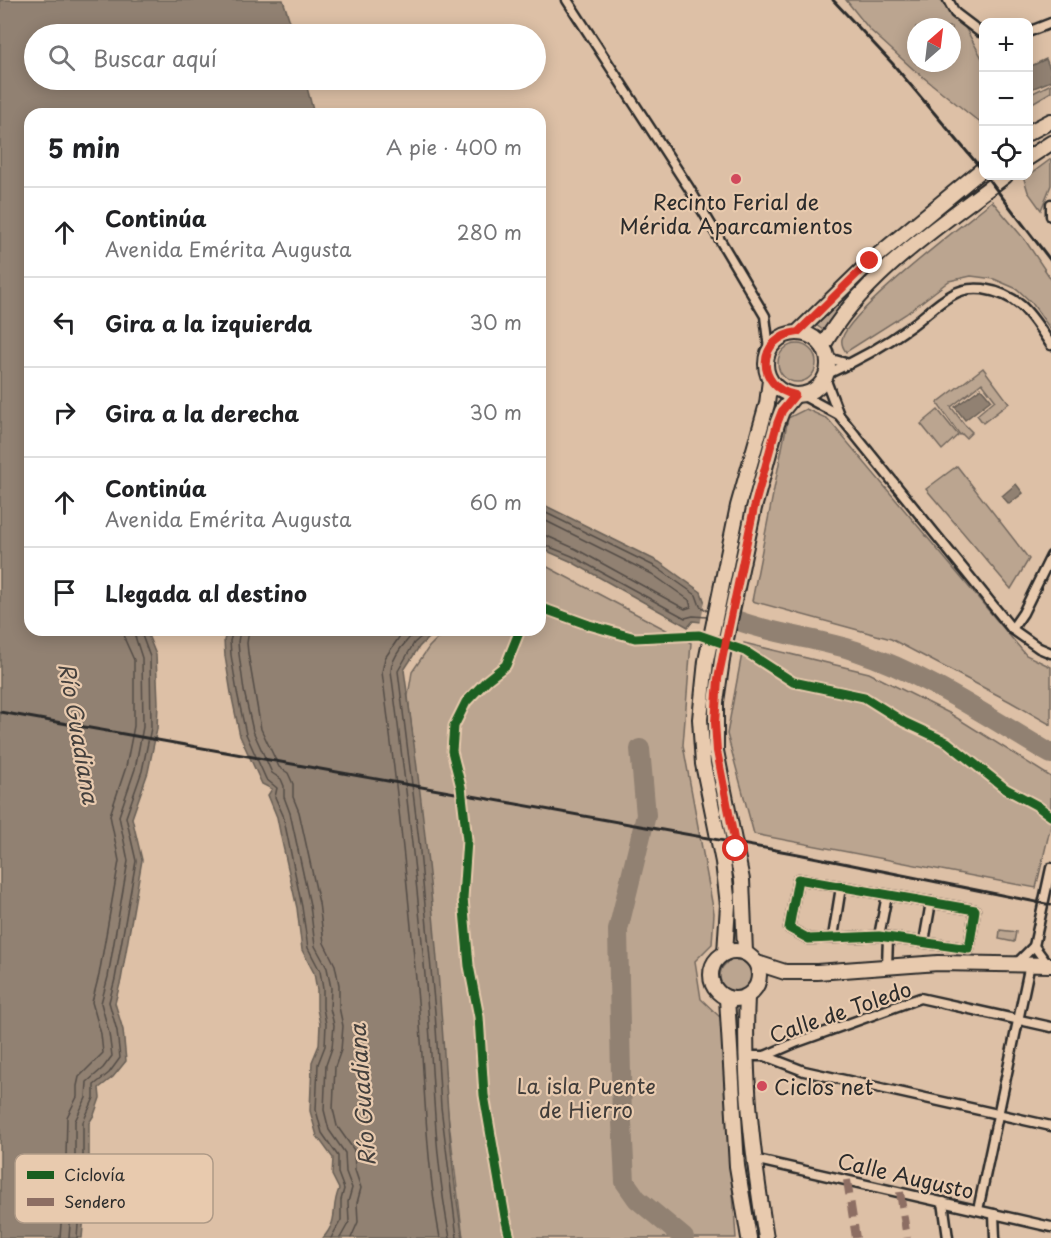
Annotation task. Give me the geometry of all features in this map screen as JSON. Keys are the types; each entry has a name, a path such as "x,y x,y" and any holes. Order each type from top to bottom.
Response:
{"main road":[{"path":"1033,131 1051,121"},
{"path":"1033,155 1051,143"},
{"path":"725,953 728,905 723,862 703,764 700,719 708,650 738,506 767,404 770,380 765,365 769,349 780,337 798,332 870,261 979,172"},
{"path":"745,952 742,880 717,751 716,702 723,653 754,508 777,424 782,411 799,395 815,389 826,376 825,352 842,316 878,278 910,249 1000,180"},
{"path":"798,332 812,336 825,352"},
{"path":"770,380 781,391 799,395"},
{"path":"757,963 759,983 747,997 727,998 714,988 711,980 713,964 725,953 735,951 745,952 757,963 785,972 817,972 938,963 1049,965"},
{"path":"759,983 785,972"},
{"path":"747,997 746,1056 753,1159 766,1238"},
{"path":"727,998 737,1166 749,1238"}],"street":[{"path":"567,0 690,188 765,316 769,349"},
{"path":"948,0 955,14 979,30"},
{"path":"1033,30 1051,23"},
{"path":"1051,204 1051,216"},
{"path":"1051,345 1028,310 1014,299 998,292 972,288 953,293 910,327 866,356 826,376 839,415 1012,628 1039,648 1051,653"},
{"path":"825,352 849,364"},
{"path":"799,395 839,415"},
{"path":"1012,628 1023,613 1051,555"},
{"path":"1016,964 1034,946 1051,867"},
{"path":"798,879 841,887 975,910 969,949 883,937 809,939 789,928 798,879"},
{"path":"833,937 841,887"},
{"path":"887,895 883,937 887,967"},
{"path":"924,942 931,902"},
{"path":"1034,946 1049,965"},
{"path":"978,1210 1030,964"},
{"name":"Calle de Toledo","path":"746,1056 765,1056 920,998 1051,1027"},
{"path":"765,1056 804,1071 1051,1126"},
{"name":"Calle Augusto","path":"753,1159 1051,1227"},
{"path":"943,1202 948,1238"},
{"path":"994,1214 995,1238"}],"green space":[{"path":"846,0 950,0 960,18 907,18 907,64 870,30"},
{"path":"961,20 979,53 979,122 917,72 961,72"},
{"path":"1051,84 1051,92 1033,103 1033,93"},
{"path":"1051,159 1051,185 1041,210 1028,192 1024,180 1033,180 1033,172"},
{"path":"979,180 990,180 882,267 841,308 823,330 816,325 904,240"},
{"path":"992,201 1025,240 1051,279 1051,330 1032,303 1017,289 994,279 971,276 949,281 906,314 846,352 842,346 842,339 865,308"},
{"path":"797,344 804,345 810,350 815,356 815,370 810,376 804,381 797,382 790,381 784,376 779,370 778,363 779,356 784,350 790,345"},
{"path":"983,368 1009,403 983,423 977,415 995,400 982,383 951,407 972,432 966,438 960,435 937,403"},
{"path":"806,409 828,419 1026,655 1051,667 1051,725 891,639 752,601 788,418"},
{"path":"938,410 958,435 942,450 921,424"},
{"path":"957,466 1029,559 1011,589 926,489"},
{"name":"La isla Puente de Hierro","path":"546,566 691,643 683,745 714,913 712,944 695,961 701,999 721,1018 736,1238 463,1238 447,1106 433,924 408,696 412,672 429,647 440,636 546,636"},
{"path":"744,643 869,673 949,713 1051,777 1051,825 1036,888 754,834 727,734"},
{"path":"1000,930 1016,932 1014,942 999,939"},
{"path":"736,960 747,965 752,976 747,987 736,992 725,987 720,976 725,965"}],"water":[{"name":"Río Guadiana","path":"0,0 283,0 291,24 24,24 24,90 308,90 312,108 24,108 24,636 148,636 156,655 158,703 157,729 148,772 132,818 142,860 115,1003 123,1030 126,1061 113,1077 99,1088 100,1098 89,1123 89,1154 15,1154 15,1223 83,1223 82,1238 0,1238"},
{"path":"1046,59 1051,71 1051,81 1033,88 1033,65"},
{"path":"981,388 991,400 965,420 955,407"},
{"path":"1016,484 1023,493 1009,504 1002,496"},
{"path":"546,506 659,562 701,592 705,603 761,629 693,621 688,627 570,561 546,551"},
{"name":"Río Guadiana","path":"226,636 430,636 419,647 404,670 430,883 451,1154 463,1238 323,1238 333,1219 339,1189 332,1175 333,1158 317,1136 310,1111 312,1062 319,1045 317,990 314,973 302,950 297,908 277,817 268,795 272,789 262,784 240,736 231,693 224,640"}],"pier":[{"path":"706,596 707,600 744,616 741,630 700,625"}],"waterway":[{"path":"736,620 856,651 882,661 956,697 1051,754"},
{"path":"640,749 646,815 618,930 625,1182 637,1199 684,1238"}],"railway":[{"path":"833,0 892,63 979,166"},
{"path":"989,180 1051,261"},
{"path":"0,712 798,854 1051,905"}],"marked path":[{"path":"847,1180 856,1238"},
{"path":"900,1192 907,1238"}],"cycle path":[{"path":"546,609 635,638 699,635 745,651 793,682 864,697 904,722 947,742 1006,789 1051,816"},
{"path":"510,1238 484,1095 479,1017 469,966 463,898 467,840 461,787 452,751 454,726 466,702 487,680 506,665 518,636"},
{"path":"798,879 975,910 969,949 879,936 809,939 789,928 798,879"}],"place":[{"name":"Recinto Ferial de Mérida Aparcamientos","path":"736,179"},
{"name":"Ciclos net","path":"762,1086"}],"route":[{"path":"736,849 717,751 715,723 718,679 754,508 777,424 782,411 795,395 781,391 770,380 765,365 766,356 774,342 787,334 798,332 870,261"}]}
